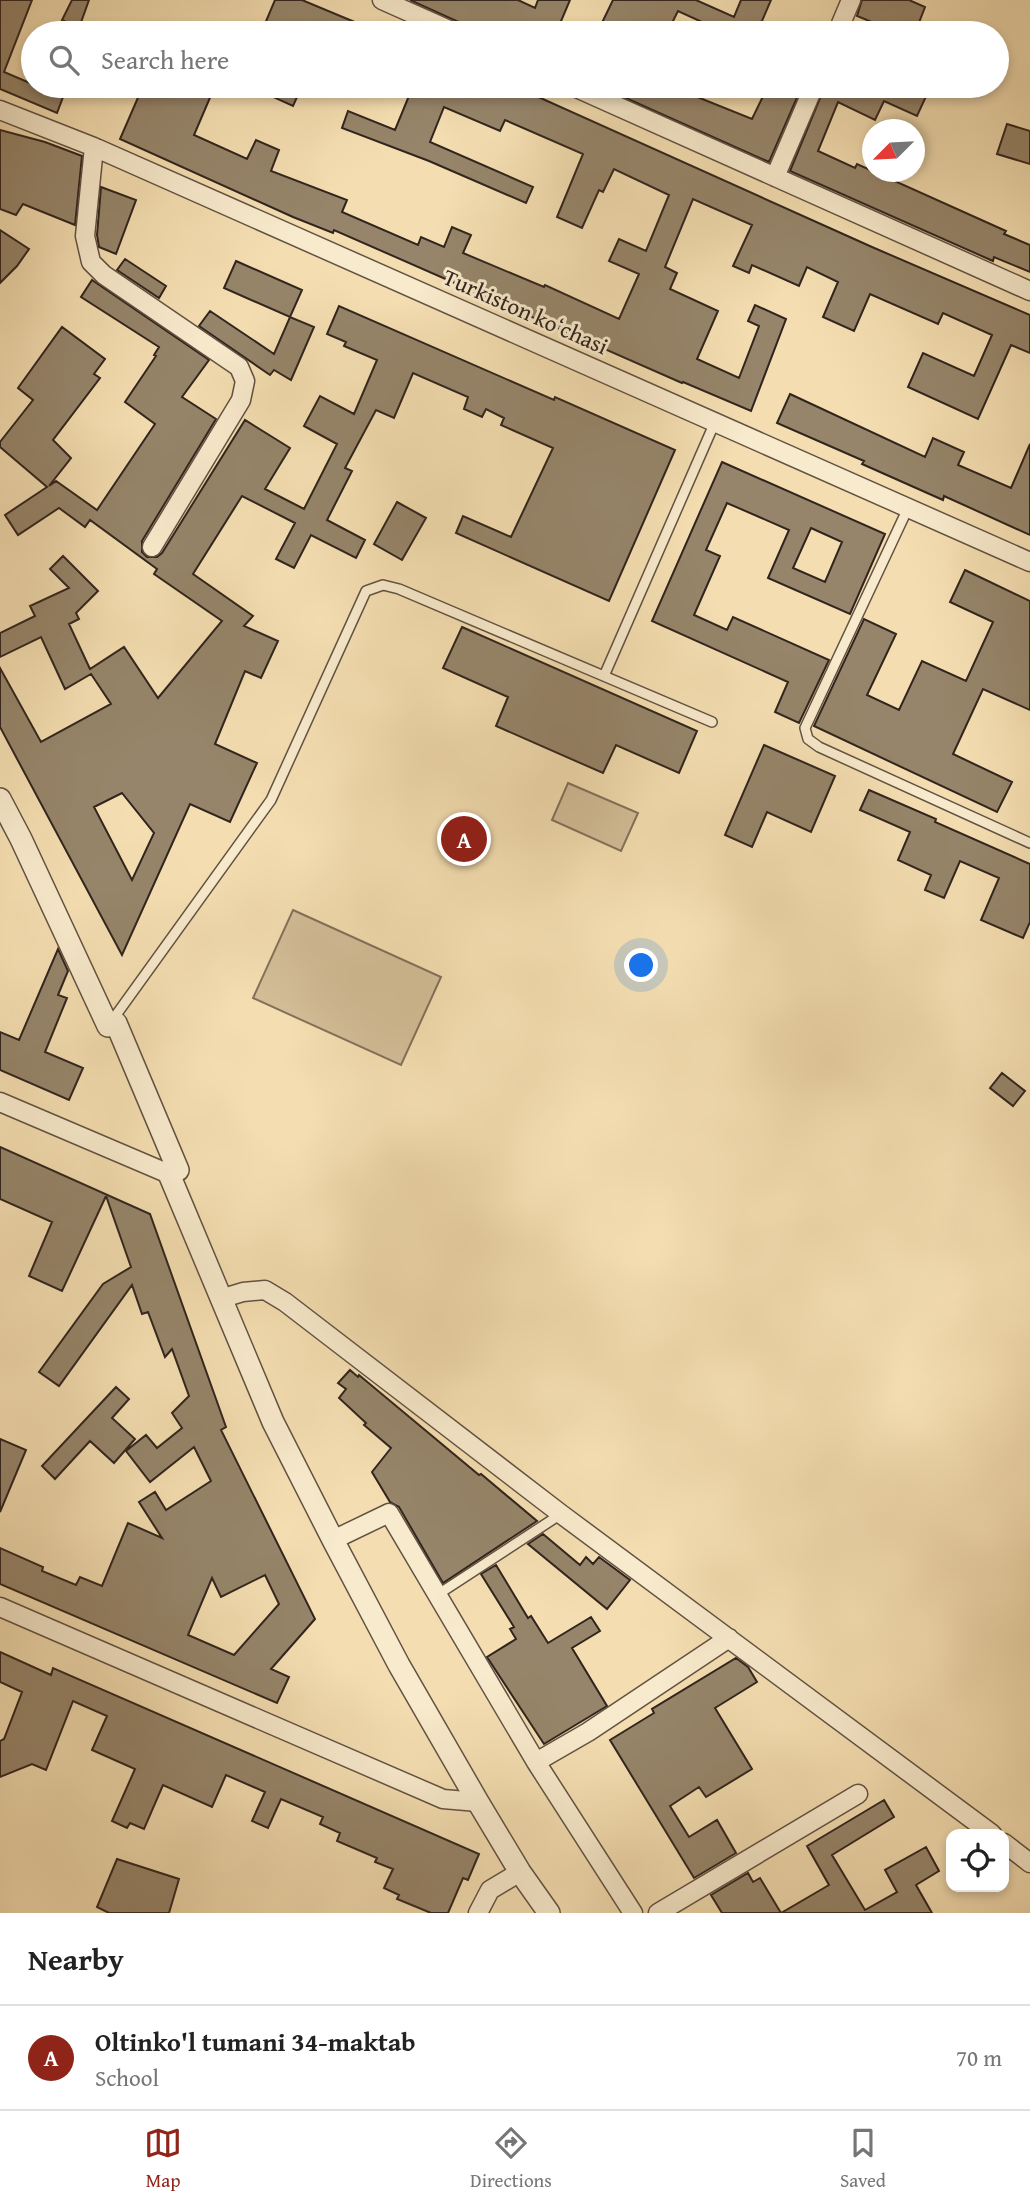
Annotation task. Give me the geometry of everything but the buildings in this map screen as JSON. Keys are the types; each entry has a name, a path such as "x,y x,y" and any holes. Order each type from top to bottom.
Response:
{"street":[{"path":"382,0 429,21"},
{"path":"842,21 851,0"},
{"path":"599,98 1030,291"},
{"path":"775,177 809,98"},
{"name":"Turkiston koʻchasi","path":"0,110 94,147 1030,562"},
{"path":"94,147 85,236 91,262 104,275 239,367 245,381 241,400 152,547"},
{"path":"0,799 22,839 108,1026 116,1023 178,1170 169,1174"},
{"path":"0,1102 169,1174 273,1422 333,1541 399,1665 478,1802 549,1913"},
{"path":"220,1299 243,1292 265,1290 285,1302 561,1514 985,1829"},
{"path":"333,1541 389,1513 536,1762 633,1913"},
{"path":"0,1607 443,1799 478,1802"},
{"path":"536,1762 588,1732 729,1638"},
{"path":"659,1913 858,1794"},
{"path":"1009,1847 1030,1863"},
{"path":"478,1913 490,1890 520,1871"}],"lane":[{"path":"604,676 715,422"},
{"path":"908,508 805,728 808,739 819,747 1030,843"},
{"path":"108,1026 271,800 366,591 383,585 399,589 712,722"},
{"path":"436,1596 561,1514"}],"shaded area":[{"path":"568,783 638,813 621,851 552,820"},
{"path":"293,910 441,977 401,1065 253,998"}],"place":[{"name":"Oltinko'l tumani 34-maktab","path":"464,839"}]}
